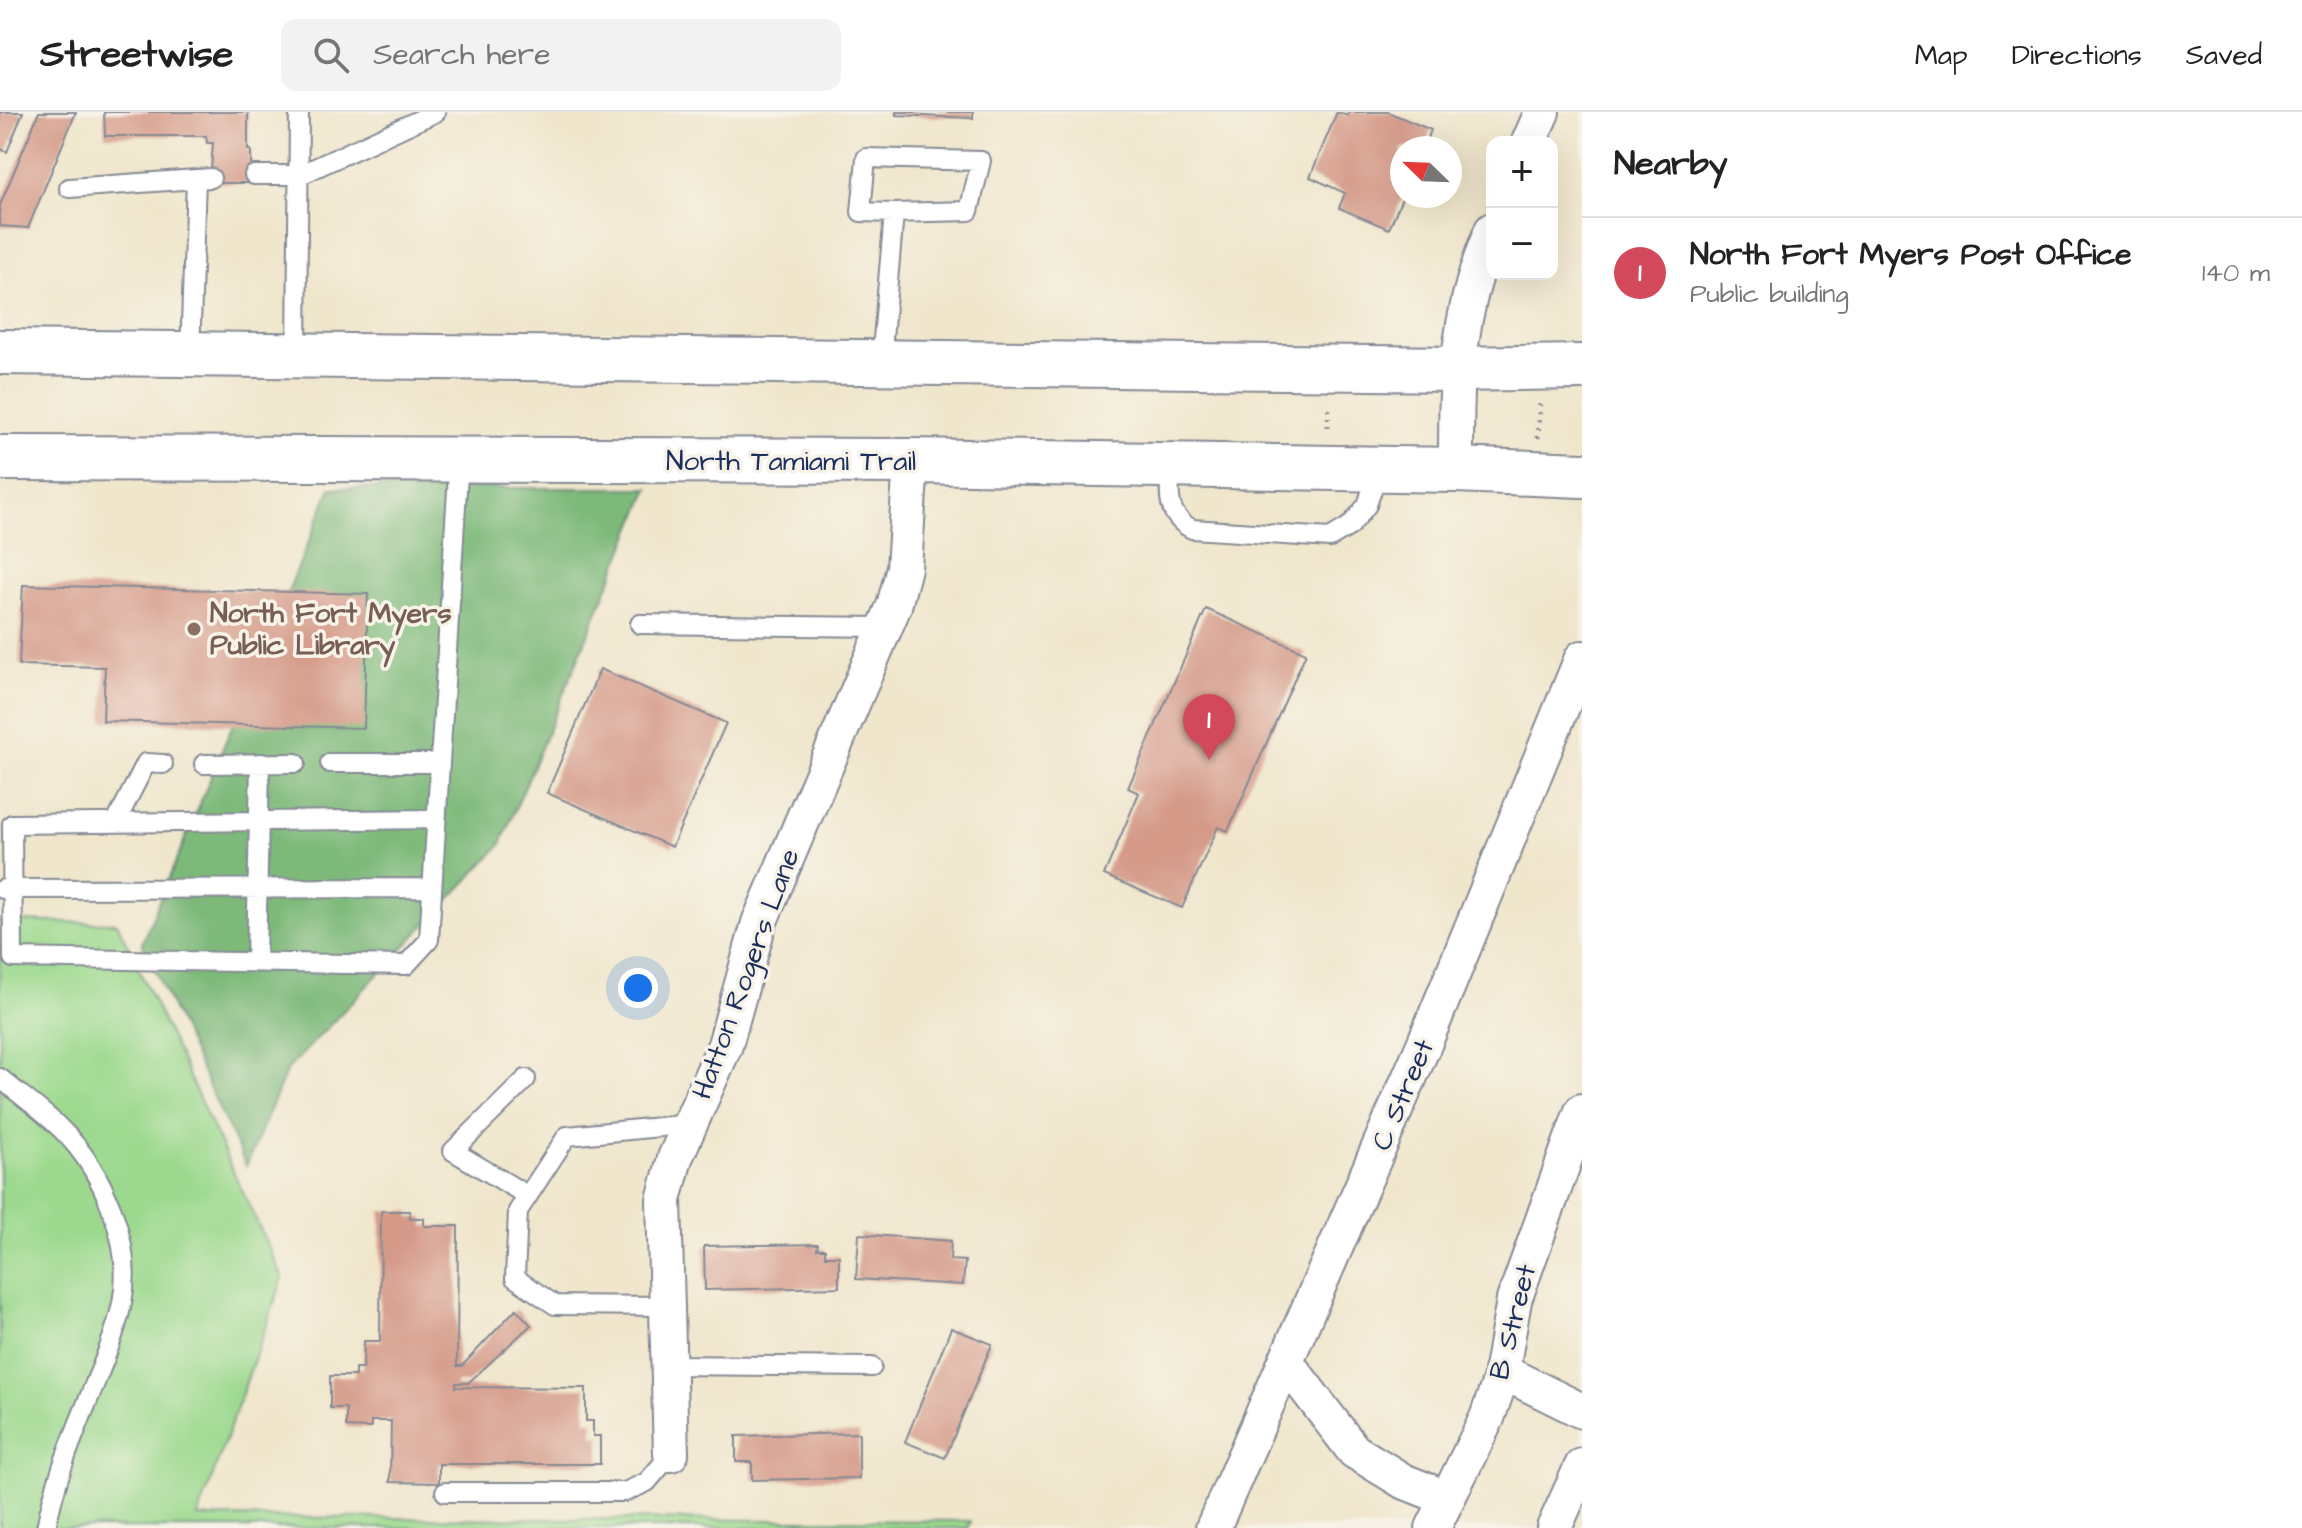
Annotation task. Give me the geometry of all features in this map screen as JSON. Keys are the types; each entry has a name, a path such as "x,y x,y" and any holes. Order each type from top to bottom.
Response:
{"main road":[{"path":"0,352 1456,369 1582,367"},
{"name":"North Tamiami Trail","path":"0,458 911,461 1379,468 1582,475"}],"street":[{"path":"1532,136 1542,112"},
{"path":"1456,470 1456,369 1472,278 1486,244"},
{"name":"Hatton Rogers Lane","path":"671,1454 664,1200 675,1158 725,1045 759,923 885,627 904,568 911,461"},
{"name":"C Street","path":"1213,1528 1425,1042 1582,658"},
{"name":"B Street","path":"1440,1513 1487,1418 1501,1371 1514,1300 1582,1111"},
{"path":"1286,1362 1354,1451 1403,1481 1440,1513"},
{"path":"1501,1371 1582,1411"},
{"path":"1554,1528 1582,1466"}],"lane":[{"path":"297,355 299,112"},
{"path":"254,175 300,175 436,112"},
{"path":"866,158 981,161 969,211 894,213 861,212 866,158"},
{"path":"69,188 203,178 190,354"},
{"path":"881,362 894,213"},
{"path":"435,819 12,824 6,889 13,958 406,965 429,940 459,458"},
{"path":"1171,465 1168,502 1179,522 1192,529 1330,538 1350,526 1367,505 1379,468"},
{"path":"640,624 885,627"},
{"path":"116,822 146,763 163,764"},
{"path":"256,962 260,763"},
{"path":"204,764 296,763"},
{"path":"330,763 439,763"},
{"path":"6,889 430,888"},
{"path":"0,1078 62,1129 88,1161 118,1231 123,1264 123,1300 112,1337 73,1430 46,1528"},
{"path":"526,1079 453,1151 528,1196"},
{"path":"667,1306 555,1305 515,1278 518,1211 567,1136 691,1124"},
{"path":"669,1365 872,1367"},
{"path":"445,1492 625,1492 647,1482 671,1454"}],"path":[{"path":"1537,443 1540,402"}],"green space":[{"path":"331,488 649,488 500,846 287,1070 246,1166 142,943"},
{"path":"0,921 117,923 283,1278 198,1517 971,1521 968,1528 0,1528"}],"building":[{"path":"0,112 23,112 7,152 0,149"},
{"path":"39,112 76,112 28,228 0,226 0,205"},
{"path":"104,112 248,112 248,150 251,150 254,183 210,183 213,143 207,143 206,136 105,136"},
{"path":"896,112 973,112 973,118 896,115"},
{"path":"1337,112 1348,116 1349,112 1388,112 1431,130 1429,136 1390,136 1390,208 1398,208 1389,229 1339,208 1345,193 1310,177"},
{"name":"North Fort Myers Public Library","path":"23,585 368,594 364,728 103,721 105,667 19,665"},
{"path":"1206,609 1306,653 1228,831 1218,827 1182,908 1104,875 1139,793 1128,788"},
{"path":"600,669 726,723 672,847 547,793"},
{"path":"381,1211 410,1211 410,1218 424,1218 424,1226 458,1226 457,1366 462,1366 516,1309 531,1325 468,1383 456,1383 456,1387 586,1388 586,1421 593,1421 593,1436 600,1436 600,1464 439,1464 439,1483 390,1482 391,1421 371,1421 371,1428 346,1427 346,1408 330,1408 330,1376 355,1376 355,1368 363,1368 364,1341 380,1341"},
{"path":"859,1234 951,1241 950,1260 965,1261 963,1285 856,1279"},
{"path":"818,1244 817,1249 825,1249 825,1256 839,1256 839,1287 705,1290 704,1246"},
{"path":"951,1328 992,1344 945,1458 905,1442"},
{"path":"859,1433 859,1478 752,1480 752,1462 736,1462 736,1436"}],"place":[{"name":"North Fort Myers Public Library","path":"194,629"},
{"name":"North Fort Myers Post Office","path":"1209,760"}]}
